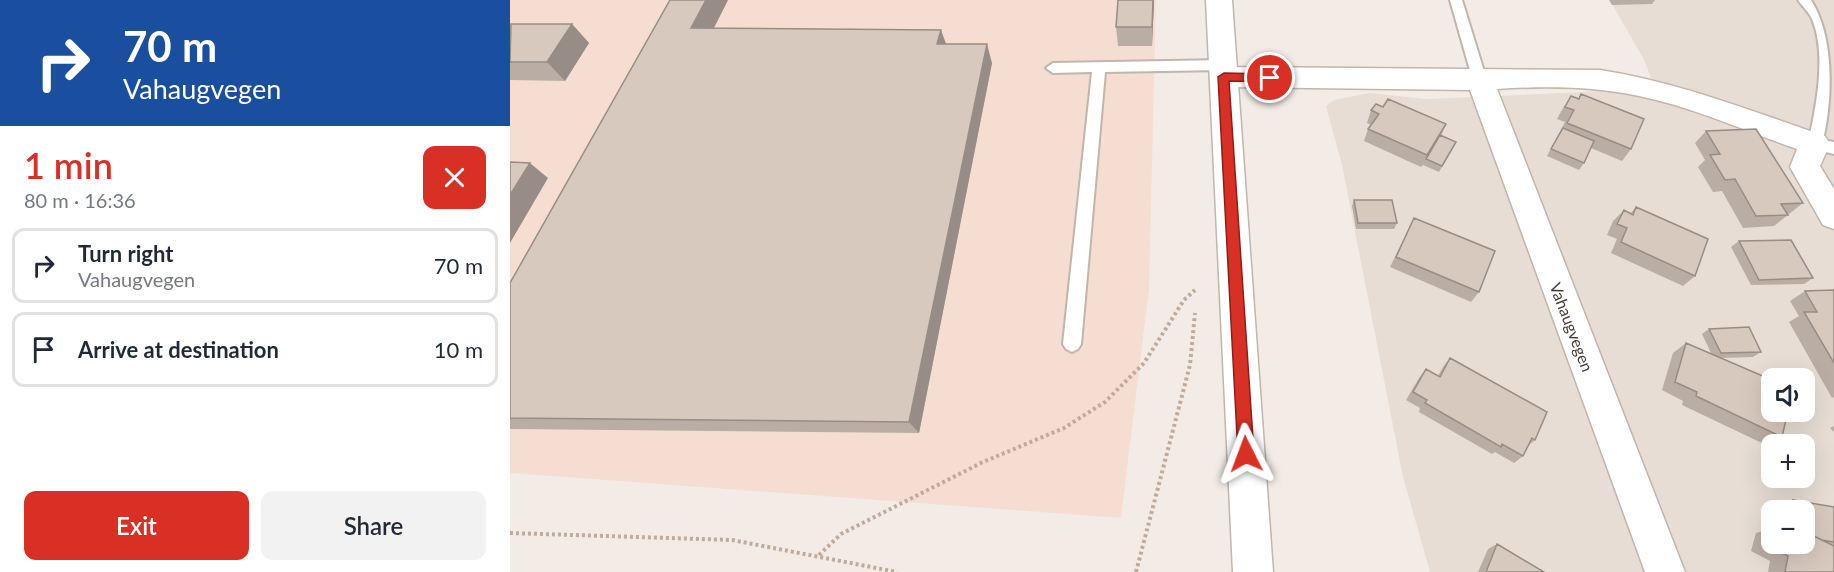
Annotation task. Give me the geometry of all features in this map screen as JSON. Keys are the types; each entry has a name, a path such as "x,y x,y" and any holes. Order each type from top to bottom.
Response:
{"street":[{"path":"1220,0 1253,572"},
{"path":"1224,71 1480,81 1519,78 1620,82 1690,100 1824,146"},
{"name":"Vahaugvegen","path":"1480,81 1665,572"},
{"path":"1824,146 1806,159 1805,167 1834,216"}],"lane":[{"name":"Vahaugvegen","path":"1456,0 1480,81"},
{"path":"1804,0 1829,38 1824,102 1824,146"},
{"path":"1072,344 1099,67"},
{"path":"1053,68 1099,67 1224,71"}],"path":[{"path":"1194,278 1195,301"},
{"path":"819,555 841,534 983,462 1064,428 1105,402 1144,363 1184,300 1195,290"},
{"path":"1136,572 1190,365 1196,311"},
{"path":"510,533 732,540 819,555 897,572"}],"shaded area":[{"path":"510,0 1156,0 1149,289 1121,518 510,473"},
{"path":"1610,0 1834,0 1834,572 1430,572 1403,477 1342,165 1326,106 1334,100 1370,93 1426,99 1587,92 1654,86 1644,60"}],"building":[{"path":"670,0 706,0 691,28 941,30 937,44 987,44 909,422 510,418 510,283"},
{"path":"1118,0 1153,0 1152,27 1116,27"},
{"path":"511,24 572,24 547,62 510,62"},
{"path":"1581,94 1644,119 1631,149 1567,123 1574,110 1565,107 1571,96 1579,99"},
{"path":"1388,99 1446,124 1427,155 1368,129 1379,114 1371,110 1376,104 1383,107"},
{"path":"1563,128 1594,141 1584,163 1551,149"},
{"path":"1756,129 1803,203 1781,204 1788,215 1756,216 1735,179 1725,180 1710,155 1720,154 1706,131"},
{"path":"1440,135 1456,142 1442,166 1426,159"},
{"path":"510,162 530,163 510,195"},
{"path":"1354,200 1392,200 1397,223 1358,223"},
{"path":"1636,207 1708,239 1695,276 1621,242 1627,228 1617,224 1624,210 1633,215"},
{"path":"1414,218 1495,251 1479,292 1396,257"},
{"path":"1791,240 1813,278 1759,280 1739,241"},
{"path":"1834,290 1834,363 1804,312 1817,312 1805,291"},
{"path":"1749,327 1761,352 1721,353 1709,329"},
{"path":"1686,343 1761,375 1761,422 1785,422 1783,434 1776,434 1696,396 1697,392 1675,382"},
{"path":"1450,358 1547,412 1535,440 1532,438 1523,456 1502,444 1501,447 1425,403 1427,400 1413,392 1426,369 1440,377"},
{"path":"1815,504 1834,507 1834,542 1815,536"},
{"path":"1815,536 1834,546 1834,572 1785,572 1788,556 1784,554 1815,554"},
{"path":"1497,544 1544,572 1486,572"}],"route":[{"path":"1246,454 1224,77 1270,78"}]}
